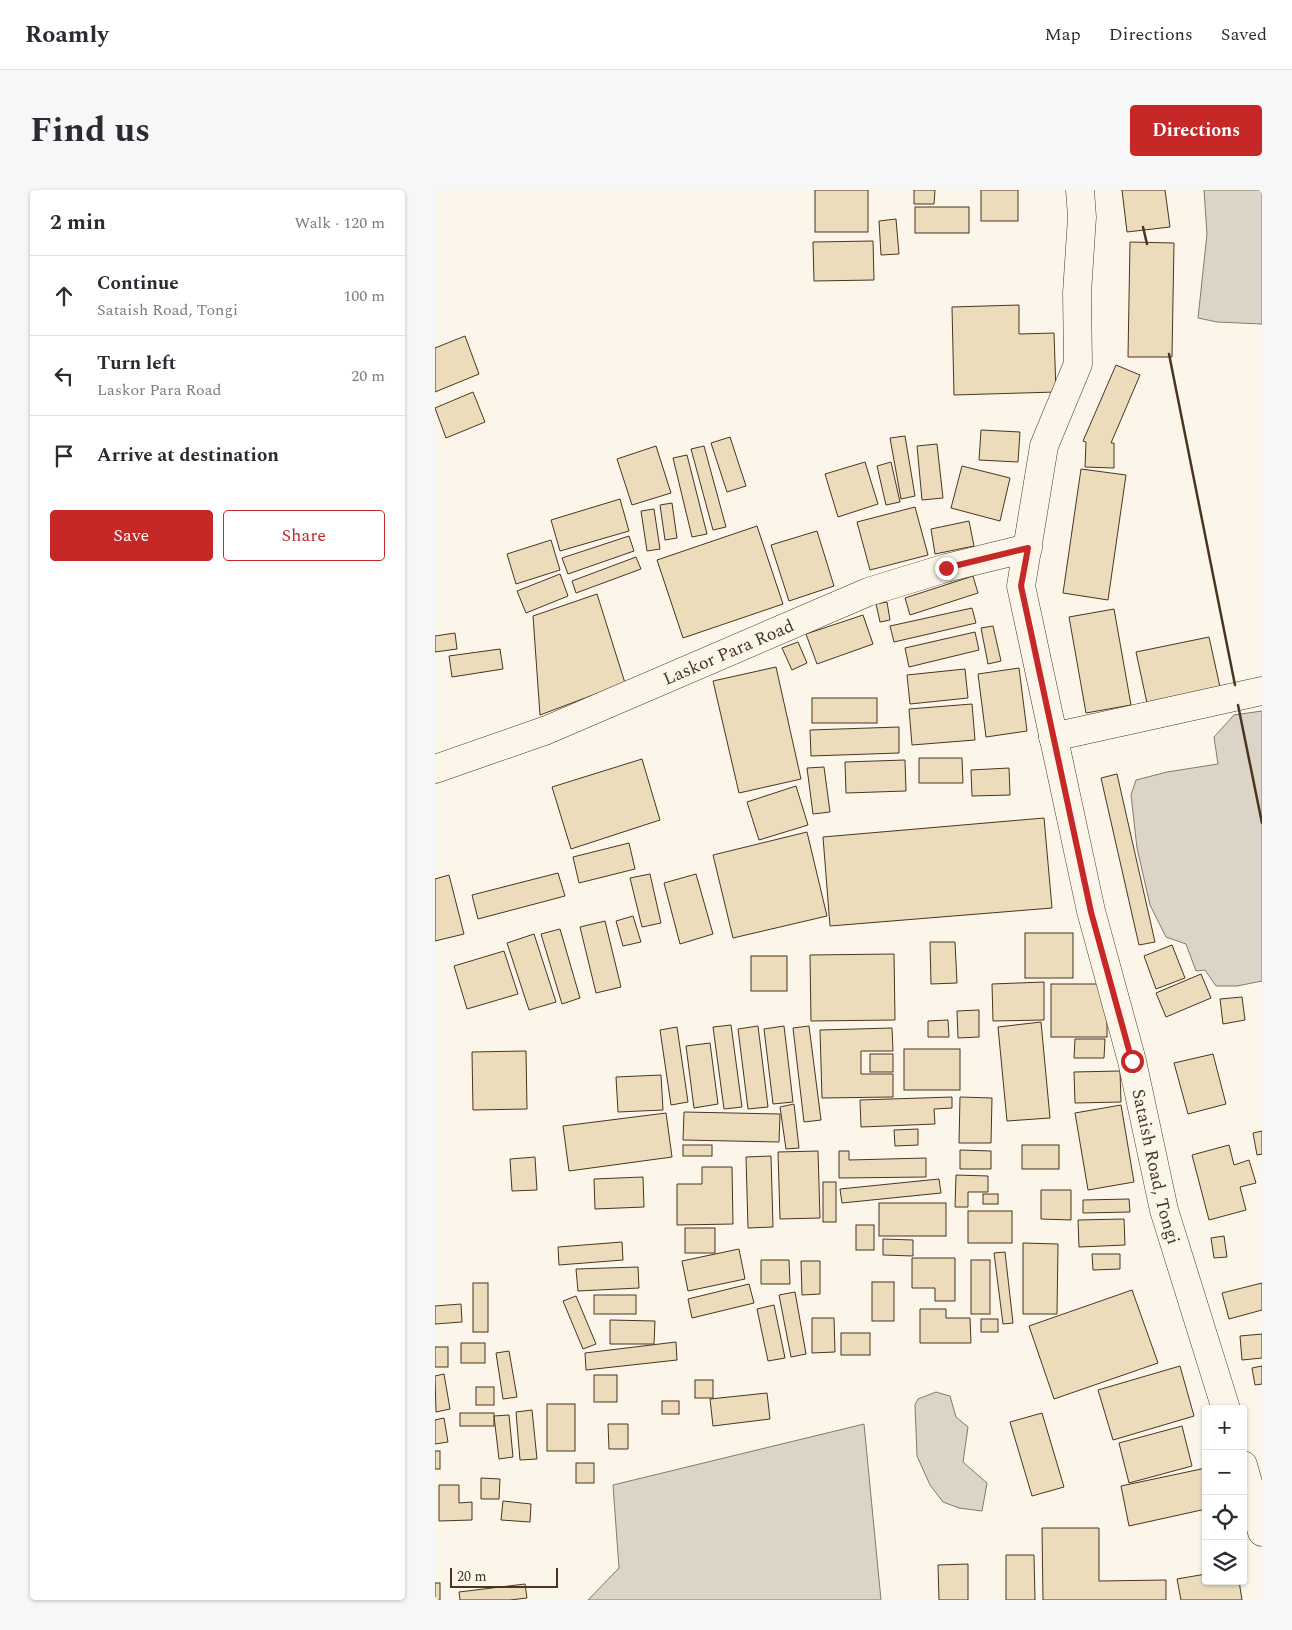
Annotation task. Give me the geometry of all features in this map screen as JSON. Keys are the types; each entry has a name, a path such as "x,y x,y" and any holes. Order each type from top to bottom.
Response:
{"street":[{"name":"Sataish Road, Tongi","path":"1080,190 1082,217 1077,293 1078,364 1044,446 1021,586 1091,912 1132,1061 1164,1210 1225,1405"},
{"name":"Laskor Para Road","path":"435,769 547,730 868,592 946,568 1028,548"},
{"path":"1053,737 1262,691"},
{"path":"1247,1479 1262,1532"}],"shaded area":[{"path":"1204,190 1262,190 1262,324 1217,322 1198,318 1207,234"},
{"path":"1262,711 1262,981 1237,986 1216,986 1205,970 1196,971 1186,944 1166,937 1150,905 1137,848 1131,795 1136,780 1167,772 1218,764 1214,737 1234,715"},
{"path":"936,1392 950,1396 956,1417 968,1427 963,1462 987,1483 982,1511 959,1508 943,1502 930,1485 917,1456 915,1405 918,1399"},
{"path":"864,1424 881,1600 588,1600 619,1568 613,1485"}],"building":[{"path":"815,190 868,190 868,232 815,232"},
{"path":"914,190 935,190 934,204 914,204"},
{"path":"981,190 1018,190 1018,221 981,221"},
{"path":"1122,190 1165,190 1170,227 1127,232"},
{"path":"915,207 969,207 969,233 915,233"},
{"path":"896,219 899,254 881,255 879,221"},
{"path":"873,241 874,280 814,281 813,242"},
{"path":"1130,242 1174,243 1172,357 1128,357"},
{"path":"1019,305 1019,334 1054,333 1056,392 954,395 952,307"},
{"path":"465,336 479,374 435,392 435,348"},
{"path":"1116,365 1140,375 1111,443 1114,443 1114,468 1085,467 1086,442 1083,441"},
{"path":"473,392 485,422 446,438 435,408"},
{"path":"981,430 1020,432 1018,462 979,460"},
{"path":"905,436 915,496 901,499 890,438"},
{"path":"730,437 746,486 727,492 711,443"},
{"path":"937,444 943,498 922,500 917,446"},
{"path":"656,446 671,493 632,505 617,459"},
{"path":"704,446 726,527 713,530 691,449"},
{"path":"687,455 707,534 692,537 673,458"},
{"path":"865,462 878,504 838,517 825,474"},
{"path":"891,462 900,502 886,505 877,466"},
{"path":"962,466 1010,478 1000,521 951,508"},
{"path":"1081,469 1126,475 1108,600 1063,593"},
{"path":"620,499 629,531 560,551 551,520"},
{"path":"672,503 677,538 665,540 660,505"},
{"path":"915,507 928,555 870,570 857,522"},
{"path":"654,509 660,549 647,551 641,511"},
{"path":"969,521 974,546 935,554 931,529"},
{"path":"757,526 783,604 683,638 657,560"},
{"path":"817,531 834,586 789,601 771,545"},
{"path":"629,536 634,551 568,574 562,558"},
{"path":"551,540 560,570 516,584 507,554"},
{"path":"636,557 641,569 576,593 572,581"},
{"path":"560,574 568,596 526,613 517,591"},
{"path":"973,576 978,593 910,615 905,598"},
{"path":"597,594 625,683 540,715 533,616"},
{"path":"887,602 890,620 880,622 876,604"},
{"path":"972,608 976,623 894,642 890,626"},
{"path":"1114,609 1131,705 1086,713 1069,617"},
{"path":"863,615 873,644 817,664 806,634"},
{"path":"993,626 1001,661 988,664 981,628"},
{"path":"975,632 979,650 909,667 905,648"},
{"path":"455,633 457,649 435,652 435,636"},
{"path":"1209,637 1220,687 1147,703 1136,652"},
{"path":"798,642 807,663 792,670 782,648"},
{"path":"500,649 503,669 452,677 449,656"},
{"path":"776,667 801,779 739,793 713,681"},
{"path":"1019,668 1027,731 986,737 978,674"},
{"path":"965,669 968,698 910,704 907,675"},
{"path":"812,698 877,698 877,723 812,723"},
{"path":"972,704 975,740 912,745 909,709"},
{"path":"899,727 899,753 811,756 810,730"},
{"path":"919,758 962,758 963,783 919,783"},
{"path":"642,759 660,820 571,849 552,787"},
{"path":"905,760 906,791 846,793 845,762"},
{"path":"824,767 830,812 813,814 807,768"},
{"path":"1009,768 1010,795 972,796 971,770"},
{"path":"1117,774 1155,942 1139,945 1101,778"},
{"path":"796,786 808,825 759,840 747,802"},
{"path":"1044,818 1052,908 830,926 823,837"},
{"path":"807,832 827,916 733,938 713,855"},
{"path":"629,843 635,869 579,883 573,857"},
{"path":"558,873 565,896 478,919 472,895"},
{"path":"650,874 661,923 642,927 630,878"},
{"path":"696,874 713,934 680,944 664,883"},
{"path":"449,875 464,934 435,941 435,879"},
{"path":"633,916 641,942 623,946 616,921"},
{"path":"605,921 621,987 596,993 580,927"},
{"path":"560,929 580,998 562,1004 541,934"},
{"path":"1025,933 1073,933 1073,978 1025,978"},
{"path":"534,934 556,1002 529,1010 507,943"},
{"path":"930,942 955,942 957,983 931,984"},
{"path":"1172,945 1185,978 1156,989 1144,956"},
{"path":"504,951 518,994 467,1009 454,966"},
{"path":"894,954 895,1020 811,1021 810,955"},
{"path":"751,956 787,956 787,991 751,991"},
{"path":"1201,974 1211,998 1166,1017 1156,993"},
{"path":"1044,982 1044,1020 993,1021 992,984"},
{"path":"1051,984 1107,984 1107,1037 1051,1037"},
{"path":"1242,997 1245,1020 1223,1024 1220,999"},
{"path":"979,1010 979,1037 958,1038 957,1011"},
{"path":"948,1020 949,1037 928,1037 928,1021"},
{"path":"1041,1022 1050,1118 1007,1121 998,1027"},
{"path":"731,1025 742,1107 724,1109 713,1027"},
{"path":"758,1026 768,1107 748,1109 738,1029"},
{"path":"784,1026 793,1102 773,1104 764,1029"},
{"path":"809,1026 821,1120 804,1122 793,1028"},
{"path":"677,1027 688,1102 671,1105 660,1030"},
{"path":"892,1028 893,1051 861,1051 861,1074 893,1074 893,1097 822,1098 820,1030"},
{"path":"1075,1039 1105,1039 1104,1058 1074,1058"},
{"path":"710,1043 718,1104 694,1108 686,1046"},
{"path":"904,1049 960,1049 960,1090 904,1090"},
{"path":"526,1051 527,1109 473,1110 472,1052"},
{"path":"870,1054 893,1054 893,1072 870,1072"},
{"path":"1213,1054 1226,1104 1188,1114 1174,1063"},
{"path":"1120,1071 1121,1102 1075,1103 1074,1072"},
{"path":"661,1075 663,1110 618,1112 616,1077"},
{"path":"952,1097 952,1108 934,1109 935,1124 861,1127 860,1100"},
{"path":"960,1097 992,1098 991,1143 959,1143"},
{"path":"794,1104 799,1148 786,1149 780,1107"},
{"path":"1121,1105 1134,1182 1088,1190 1075,1113"},
{"path":"684,1112 780,1114 779,1142 683,1140"},
{"path":"666,1113 672,1157 569,1171 563,1126"},
{"path":"918,1129 918,1145 895,1146 894,1130"},
{"path":"1262,1131 1262,1154 1257,1155 1253,1133"},
{"path":"683,1145 712,1145 712,1156 683,1156"},
{"path":"1022,1145 1059,1145 1059,1169 1022,1169"},
{"path":"1229,1145 1234,1165 1249,1160 1256,1183 1240,1187 1246,1210 1209,1220 1192,1155"},
{"path":"960,1150 991,1151 991,1169 960,1169"},
{"path":"818,1151 820,1218 780,1219 778,1152"},
{"path":"839,1151 849,1151 849,1160 926,1158 926,1177 839,1178"},
{"path":"771,1156 773,1227 748,1228 746,1157"},
{"path":"535,1157 537,1190 512,1191 510,1159"},
{"path":"702,1167 732,1167 733,1224 677,1225 677,1184 702,1184"},
{"path":"956,1175 988,1176 988,1192 968,1192 968,1207 955,1207"},
{"path":"643,1177 644,1207 595,1209 594,1179"},
{"path":"939,1179 941,1193 842,1203 840,1189"},
{"path":"823,1182 836,1182 836,1222 823,1222"},
{"path":"1041,1190 1071,1190 1071,1220 1041,1219"},
{"path":"983,1194 998,1194 998,1204 983,1204"},
{"path":"1129,1199 1130,1212 1083,1213 1083,1200"},
{"path":"879,1203 946,1203 946,1236 879,1236"},
{"path":"968,1211 1012,1211 1012,1243 968,1243"},
{"path":"1124,1219 1125,1245 1079,1247 1078,1220"},
{"path":"856,1225 874,1225 874,1250 856,1250"},
{"path":"685,1228 715,1228 715,1253 685,1253"},
{"path":"1224,1236 1227,1257 1214,1258 1211,1238"},
{"path":"883,1239 913,1240 913,1256 883,1255"},
{"path":"622,1242 623,1260 559,1265 558,1247"},
{"path":"1023,1243 1058,1244 1057,1314 1023,1314"},
{"path":"739,1249 745,1279 688,1291 682,1261"},
{"path":"1005,1252 1013,1323 1003,1324 994,1253"},
{"path":"1092,1254 1120,1254 1120,1269 1093,1270"},
{"path":"912,1258 955,1258 955,1301 935,1301 935,1288 912,1288"},
{"path":"761,1260 789,1260 790,1284 761,1284"},
{"path":"971,1260 990,1260 990,1314 971,1314"},
{"path":"801,1261 820,1261 820,1294 802,1295"},
{"path":"638,1267 639,1288 578,1291 576,1269"},
{"path":"872,1282 894,1282 894,1321 872,1321"},
{"path":"473,1283 488,1283 488,1332 473,1332"},
{"path":"1262,1283 1262,1310 1229,1319 1222,1293"},
{"path":"749,1284 754,1303 692,1318 688,1299"},
{"path":"1132,1290 1158,1363 1054,1399 1029,1326"},
{"path":"795,1292 806,1354 791,1357 779,1295"},
{"path":"594,1295 636,1295 636,1314 594,1314"},
{"path":"576,1296 596,1344 583,1349 563,1301"},
{"path":"461,1304 462,1322 435,1324 435,1306"},
{"path":"774,1305 785,1358 768,1361 757,1309"},
{"path":"920,1309 946,1309 946,1318 970,1318 971,1343 920,1343"},
{"path":"812,1318 834,1318 835,1352 812,1353"},
{"path":"981,1319 998,1319 998,1332 981,1332"},
{"path":"610,1320 655,1321 654,1344 610,1344"},
{"path":"841,1333 870,1333 870,1355 841,1355"},
{"path":"1262,1334 1262,1358 1242,1360 1240,1336"},
{"path":"676,1342 677,1360 586,1370 585,1353"},
{"path":"461,1343 485,1343 485,1363 461,1363"},
{"path":"435,1347 448,1347 448,1367 435,1367"},
{"path":"509,1351 517,1397 503,1399 496,1353"},
{"path":"1180,1366 1194,1416 1113,1440 1098,1390"},
{"path":"1262,1366 1262,1384 1255,1385 1252,1368"},
{"path":"444,1374 450,1409 436,1412 435,1376"},
{"path":"594,1375 617,1375 617,1402 594,1402"},
{"path":"695,1380 713,1380 713,1398 695,1398"},
{"path":"476,1387 494,1387 494,1405 476,1405"},
{"path":"767,1393 770,1419 713,1426 710,1399"},
{"path":"662,1401 679,1401 679,1414 662,1414"},
{"path":"547,1404 575,1404 575,1451 547,1451"},
{"path":"532,1410 537,1459 520,1460 516,1412"},
{"path":"460,1413 494,1413 494,1426 460,1426"},
{"path":"1042,1413 1064,1487 1032,1496 1010,1422"},
{"path":"509,1415 513,1457 499,1459 494,1416"},
{"path":"444,1418 448,1442 435,1444 435,1420"},
{"path":"608,1424 628,1424 628,1449 609,1449"},
{"path":"1182,1426 1192,1466 1129,1483 1119,1443"},
{"path":"435,1451 440,1451 440,1469 435,1469"},
{"path":"576,1463 594,1463 594,1483 576,1483"},
{"path":"1202,1469 1202,1510 1129,1526 1121,1486"},
{"path":"481,1478 500,1479 499,1499 481,1499"},
{"path":"439,1485 459,1485 459,1503 472,1502 472,1520 439,1521"},
{"path":"503,1501 531,1504 530,1522 501,1520"},
{"path":"1042,1528 1099,1528 1099,1581 1166,1580 1166,1600 1043,1600"},
{"path":"1006,1555 1034,1555 1035,1600 1006,1600"},
{"path":"968,1564 968,1600 939,1600 938,1565"},
{"path":"1202,1575 1202,1585 1240,1585 1242,1600 1181,1600 1177,1579"},
{"path":"435,1583 440,1583 440,1600 435,1600"},
{"path":"525,1584 527,1598 460,1600 459,1592"}],"wall":[{"path":"1143,227 1147,244"},
{"path":"1169,354 1235,685"},
{"path":"1238,705 1262,823"}],"route":[{"path":"946,568 1028,548 1021,586 1091,912 1132,1061"}]}
